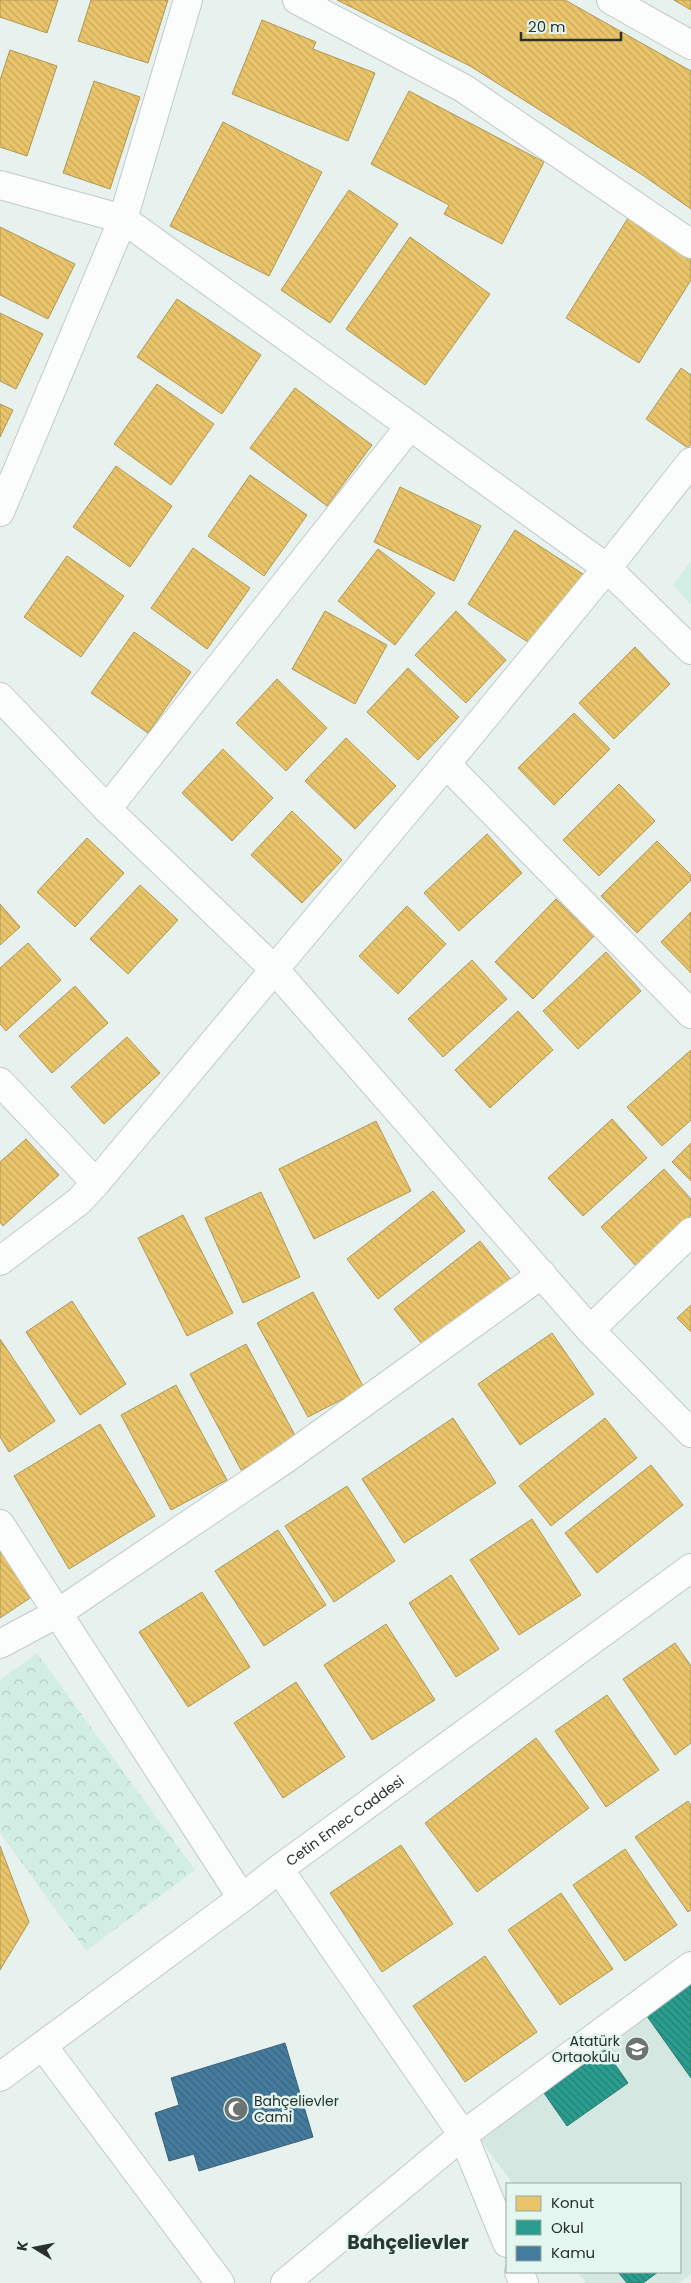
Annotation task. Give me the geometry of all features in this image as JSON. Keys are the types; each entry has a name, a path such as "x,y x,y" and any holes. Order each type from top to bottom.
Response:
{"street":[{"path":"0,512 123,219 188,0"},
{"path":"297,0 463,88 691,244"},
{"path":"613,0 691,45"},
{"path":"0,185 123,219 607,568 691,650"},
{"path":"107,809 410,426"},
{"path":"0,1261 78,1202 96,1183 446,764 607,568 691,462"},
{"path":"0,698 107,809 274,970 590,1330 691,1433"},
{"path":"446,764 691,1014"},
{"path":"0,1082 96,1183"},
{"path":"590,1330 691,1232"},
{"path":"0,1644 58,1613 287,1458 542,1274"},
{"path":"0,1524 242,1898"},
{"name":"Cetin Emec Caddesi","path":"0,2077 242,1898 278,1869 691,1568"},
{"path":"278,1869 463,2135 506,2241"},
{"path":"285,2283 463,2135 691,1966"},
{"path":"43,2046 220,2283"}],"shaded area":[{"name":"Atatürk Ortaokulu","path":"691,1968 691,2274 679,2283 586,2283 579,2273 681,2273 681,2183 512,2183 474,2131"}],"green space":[{"path":"691,561 691,605 673,585"},
{"path":"37,1653 195,1870 86,1951 0,1833 0,1680"}],"building: Konut":[{"path":"0,0 58,0 47,33 0,17"},
{"path":"91,0 168,0 148,63 78,41"},
{"path":"337,0 565,0 691,71 691,209 644,176 470,66"},
{"path":"674,0 691,0 691,10"},
{"path":"262,20 316,42 313,49 375,73 348,141 232,94"},
{"path":"10,50 57,66 27,156 0,147 0,80"},
{"path":"94,81 140,97 110,189 63,173"},
{"path":"409,91 544,162 502,244 444,214 449,205 371,164"},
{"path":"223,122 322,172 269,276 170,226"},
{"path":"349,190 398,224 330,323 281,290"},
{"path":"628,218 691,257 691,280 639,363 566,318"},
{"path":"0,227 75,264 48,319 0,295"},
{"path":"410,237 490,294 425,385 346,329"},
{"path":"177,299 261,355 222,414 137,357"},
{"path":"0,313 43,334 16,389 0,381"},
{"path":"681,368 691,375 691,444 688,448 646,419"},
{"path":"157,384 214,424 171,485 114,444"},
{"path":"295,388 372,445 327,506 250,448"},
{"path":"0,404 13,410 0,437"},
{"path":"116,466 172,506 130,567 73,527"},
{"path":"250,475 307,515 264,576 208,536"},
{"path":"400,487 481,526 454,581 374,542"},
{"path":"515,530 586,576 539,649 468,604"},
{"path":"193,548 250,588 207,649 151,608"},
{"path":"378,549 435,593 395,645 338,601"},
{"path":"67,556 124,596 81,657 24,617"},
{"path":"325,611 387,645 355,704 292,669"},
{"path":"456,611 506,660 466,703 415,655"},
{"path":"134,632 191,672 148,733 91,693"},
{"path":"635,647 670,684 614,739 579,703"},
{"path":"408,668 459,717 418,760 367,712"},
{"path":"277,679 327,728 286,771 236,723"},
{"path":"574,713 610,749 554,805 518,768"},
{"path":"346,738 396,786 355,829 305,781"},
{"path":"223,749 273,798 232,841 182,793"},
{"path":"619,784 655,821 599,876 563,840"},
{"path":"292,811 342,860 302,903 251,855"},
{"path":"487,834 522,873 459,931 424,893"},
{"path":"87,838 124,873 75,927 37,892"},
{"path":"657,841 691,875 691,880 637,933 601,896"},
{"path":"140,885 178,920 128,974 90,939"},
{"path":"556,899 594,936 533,999 495,962"},
{"path":"0,904 20,927 0,945"},
{"path":"407,906 446,944 398,994 359,956"},
{"path":"691,912 691,973 661,942"},
{"path":"28,943 61,980 6,1031 0,1024 0,968"},
{"path":"606,952 641,991 578,1049 543,1011"},
{"path":"472,960 507,999 443,1057 408,1019"},
{"path":"75,986 108,1023 52,1073 19,1036"},
{"path":"518,1011 553,1050 490,1108 455,1070"},
{"path":"127,1037 160,1073 104,1124 71,1087"},
{"path":"691,1050 691,1120 662,1146 627,1107"},
{"path":"612,1119 647,1158 583,1216 548,1178"},
{"path":"376,1121 411,1191 314,1239 279,1169"},
{"path":"26,1139 59,1175 3,1226 0,1222 0,1162"},
{"path":"691,1143 691,1181 672,1162"},
{"path":"664,1169 691,1199 691,1215 636,1266 601,1227"},
{"path":"433,1191 465,1231 378,1299 347,1259"},
{"path":"261,1192 300,1277 243,1303 205,1218"},
{"path":"183,1215 233,1313 187,1336 138,1238"},
{"path":"480,1241 512,1281 426,1349 394,1309"},
{"path":"313,1292 364,1388 308,1417 257,1323"},
{"path":"72,1301 126,1384 80,1415 26,1332"},
{"path":"691,1305 691,1332 677,1318"},
{"path":"552,1333 594,1394 520,1445 478,1384"},
{"path":"0,1339 55,1421 9,1452 0,1437"},
{"path":"246,1344 297,1439 241,1470 190,1374"},
{"path":"176,1385 227,1480 171,1510 121,1415"},
{"path":"453,1418 496,1483 404,1543 362,1479"},
{"path":"605,1418 637,1458 551,1526 519,1486"},
{"path":"100,1424 155,1516 69,1569 14,1476"},
{"path":"651,1465 683,1505 597,1573 565,1533"},
{"path":"347,1486 395,1561 334,1602 285,1526"},
{"path":"532,1519 581,1595 519,1635 470,1560"},
{"path":"278,1530 326,1605 264,1646 215,1571"},
{"path":"0,1538 36,1594 0,1618"},
{"path":"451,1575 499,1649 456,1677 409,1603"},
{"path":"202,1592 250,1667 188,1707 139,1632"},
{"path":"386,1624 435,1700 372,1740 324,1665"},
{"path":"675,1643 691,1666 691,1743 675,1755 623,1679"},
{"path":"296,1682 345,1757 283,1798 234,1723"},
{"path":"607,1695 659,1770 606,1807 555,1731"},
{"path":"536,1738 589,1808 477,1892 425,1823"},
{"path":"688,1801 691,1805 691,1910 688,1912 635,1837"},
{"path":"401,1845 453,1924 382,1972 330,1893"},
{"path":"0,1846 29,1922 0,1970"},
{"path":"625,1849 677,1925 625,1961 573,1885"},
{"path":"561,1893 613,1969 560,2005 508,1930"},
{"path":"485,1956 537,2032 465,2082 413,2006"}],"building: Okul":[{"path":"691,1979 691,2078 644,2012"},
{"path":"605,2050 628,2083 567,2126 544,2093"},
{"path":"619,2273 657,2273 643,2283 627,2283"}],"building: Kamu":[{"name":"Bahçelievler Cami","path":"285,2043 313,2137 199,2171 194,2154 169,2161 155,2113 179,2105 171,2078"}],"place":[{"name":"Atatürk Ortaokulu","path":"637,2049"},
{"name":"Bahçelievler Cami","path":"236,2109"}],"district":[{"name":"Bahçelievler","path":"408,2242"}]}
